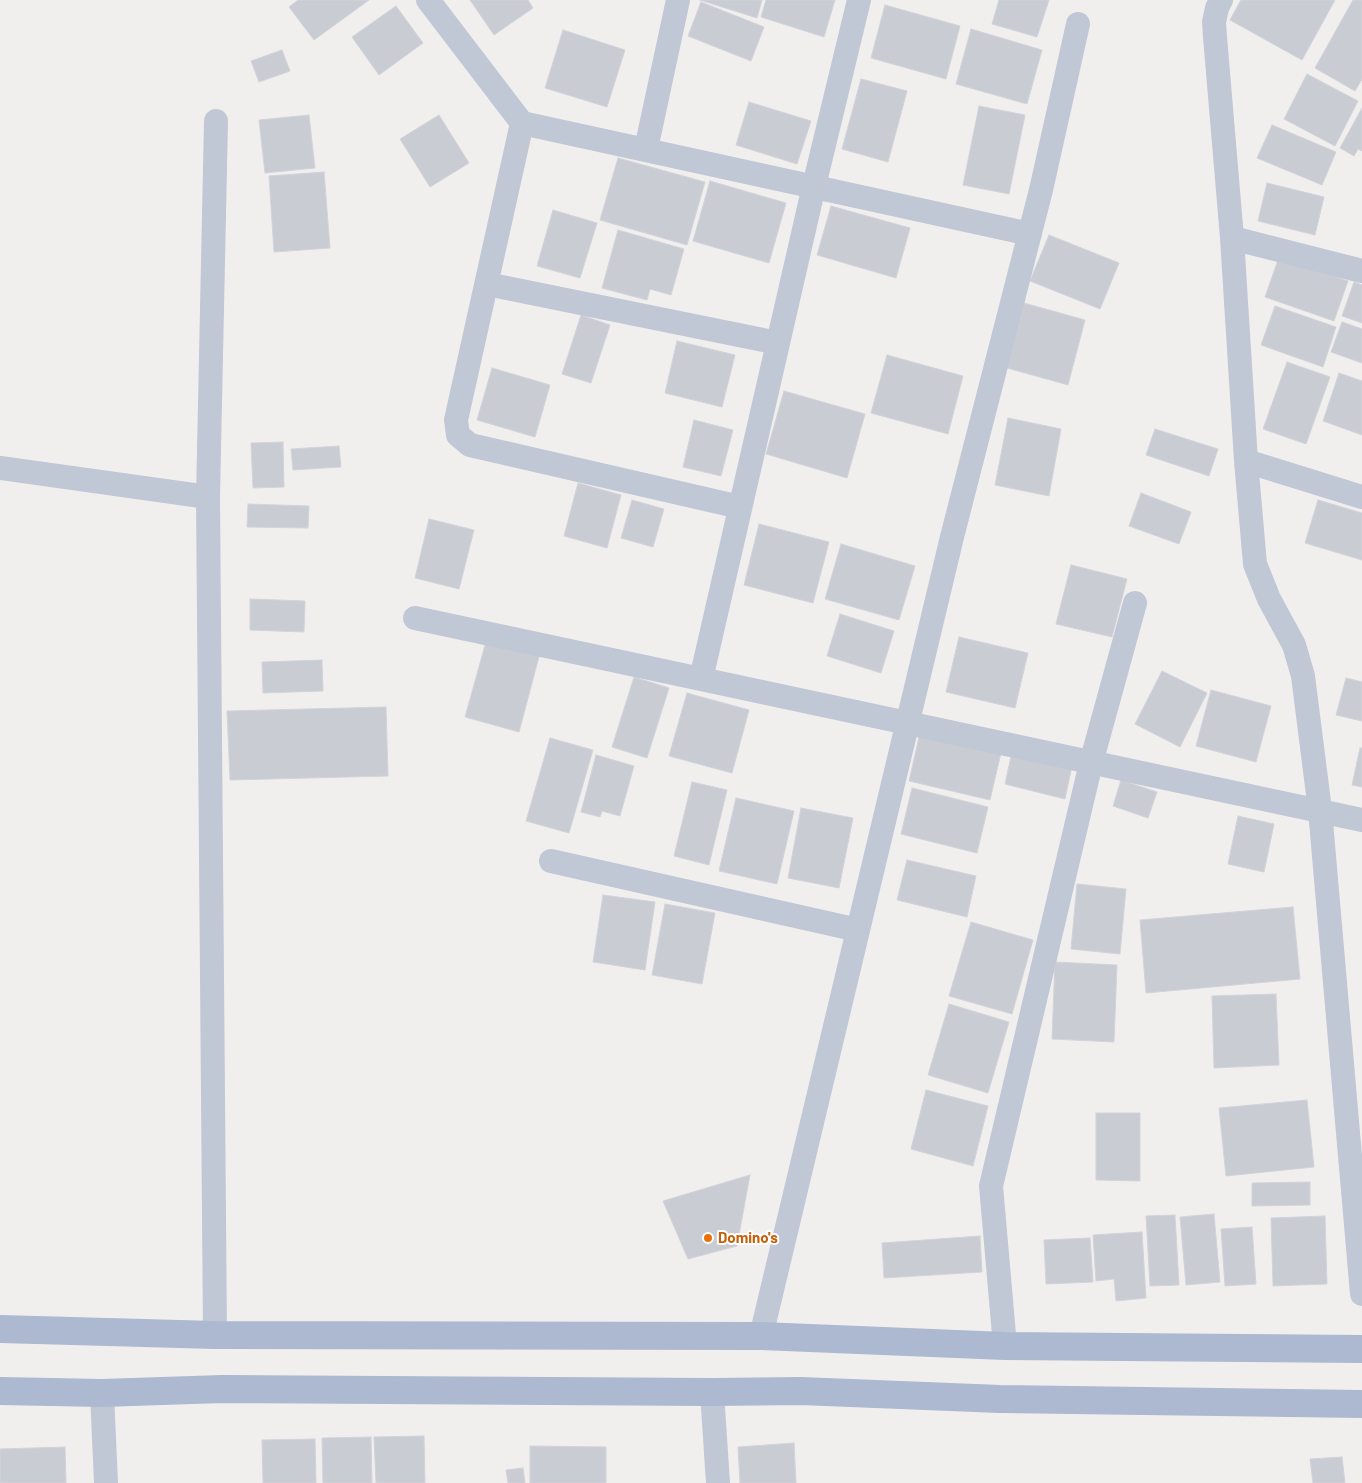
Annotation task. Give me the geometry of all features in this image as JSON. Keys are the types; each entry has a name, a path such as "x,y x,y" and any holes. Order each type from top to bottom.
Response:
{"main road":[{"path":"0,1329 215,1335 761,1336 1005,1346 1362,1349"},
{"path":"0,1391 102,1393 222,1389 801,1391 1000,1399 1362,1404"}],"street":[{"path":"428,0 522,123 1030,234"},
{"path":"646,149 678,0"},
{"path":"701,679 814,186 859,0"},
{"path":"1221,0 1214,22 1232,238 1246,461 1255,564 1269,599 1294,645 1303,676 1320,810 1362,1294"},
{"path":"761,1336 952,537 1030,234 1078,24"},
{"path":"215,1335 208,498 216,121"},
{"path":"522,123 456,420 458,435 470,445 740,507"},
{"path":"1232,238 1362,271"},
{"path":"486,284 778,343"},
{"path":"1246,461 1362,497"},
{"path":"0,468 208,498"},
{"path":"1005,1346 991,1186 1091,763 1135,602"},
{"path":"415,618 1362,820"},
{"path":"551,861 858,930"},
{"path":"712,1392 718,1483"},
{"path":"102,1393 106,1483"}],"building":[{"path":"298,0 369,0 314,40 289,7"},
{"path":"470,0 528,0 533,8 494,35"},
{"path":"700,0 762,0 757,18"},
{"path":"766,0 835,0 824,37 761,17"},
{"path":"999,0 1049,0 1037,37 992,24"},
{"path":"1241,0 1335,0 1302,60 1230,20"},
{"path":"1353,0 1362,0 1362,79 1355,91 1315,68"},
{"path":"701,2 764,27 751,61 688,36"},
{"path":"885,5 960,26 946,79 871,58"},
{"path":"396,6 423,43 379,75 352,37"},
{"path":"971,29 1042,50 1027,104 956,84"},
{"path":"563,30 625,50 607,107 545,88"},
{"path":"282,50 290,71 259,82 251,61"},
{"path":"1307,74 1358,101 1335,146 1284,119"},
{"path":"861,79 907,91 888,162 842,149"},
{"path":"749,102 811,121 797,164 736,145"},
{"path":"979,106 1025,115 1009,194 963,185"},
{"path":"1362,108 1362,151 1358,149 1354,156 1340,148"},
{"path":"309,115 315,168 265,173 259,120"},
{"path":"439,115 469,163 430,187 400,139"},
{"path":"1272,125 1336,152 1322,185 1257,158"},
{"path":"618,158 705,182 687,245 600,220"},
{"path":"324,172 330,248 274,252 269,176"},
{"path":"710,181 786,203 769,263 693,241"},
{"path":"1267,183 1324,197 1315,235 1258,221"},
{"path":"831,206 910,228 896,278 817,255"},
{"path":"553,210 597,223 580,278 537,266"},
{"path":"618,230 684,249 671,295 650,289 647,300 602,288"},
{"path":"1049,235 1119,263 1100,309 1030,281"},
{"path":"1279,257 1348,281 1334,321 1265,297"},
{"path":"1354,282 1362,285 1362,323 1342,316"},
{"path":"1024,303 1085,320 1068,385 1007,368"},
{"path":"1275,306 1336,327 1323,367 1261,345"},
{"path":"581,315 610,325 591,383 562,374"},
{"path":"1342,322 1362,329 1362,363 1331,352"},
{"path":"677,341 735,355 722,407 665,393"},
{"path":"887,355 963,376 948,434 871,413"},
{"path":"1287,362 1330,377 1306,444 1263,429"},
{"path":"492,368 550,385 535,437 477,420"},
{"path":"1339,373 1362,381 1362,435 1323,421"},
{"path":"784,391 865,414 847,478 766,454"},
{"path":"1008,418 1061,429 1049,496 995,485"},
{"path":"694,420 733,430 721,476 683,467"},
{"path":"1155,429 1218,449 1209,476 1146,455"},
{"path":"283,442 284,487 253,488 251,443"},
{"path":"339,446 341,467 293,470 291,449"},
{"path":"578,483 621,495 607,548 564,536"},
{"path":"1141,493 1191,512 1179,544 1129,526"},
{"path":"632,500 664,509 653,547 621,538"},
{"path":"1318,500 1362,513 1362,560 1305,543"},
{"path":"248,504 309,506 308,528 247,527"},
{"path":"429,519 474,530 459,589 415,578"},
{"path":"759,524 829,542 813,603 744,585"},
{"path":"841,544 915,566 899,620 825,599"},
{"path":"1071,565 1127,579 1112,637 1056,624"},
{"path":"250,599 305,601 304,632 250,630"},
{"path":"840,614 894,631 881,673 827,656"},
{"path":"959,637 1028,653 1015,708 946,692"},
{"path":"487,638 540,653 519,732 465,717"},
{"path":"322,660 323,691 263,693 262,662"},
{"path":"1162,671 1207,693 1180,747 1135,724"},
{"path":"634,677 669,688 647,758 612,747"},
{"path":"1346,678 1362,682 1362,721 1336,715"},
{"path":"1211,690 1271,706 1256,762 1196,746"},
{"path":"687,693 749,710 732,773 669,756"},
{"path":"386,707 388,776 230,780 227,711"},
{"path":"920,733 1001,753 990,800 909,781"},
{"path":"550,738 593,750 569,833 526,821"},
{"path":"1360,748 1362,748 1362,787 1352,785"},
{"path":"1012,752 1072,766 1065,799 1005,784"},
{"path":"596,755 634,766 620,816 602,811 600,817 581,812"},
{"path":"1121,780 1157,792 1148,818 1113,806"},
{"path":"692,782 727,790 709,865 674,856"},
{"path":"912,788 988,807 977,853 901,834"},
{"path":"736,798 794,811 777,884 719,871"},
{"path":"801,808 853,818 839,888 788,878"},
{"path":"1238,816 1274,824 1264,872 1228,864"},
{"path":"907,860 976,876 967,917 897,900"},
{"path":"1077,884 1126,889 1120,954 1071,949"},
{"path":"603,895 655,902 645,970 593,962"},
{"path":"665,904 715,913 702,984 652,975"},
{"path":"1293,907 1300,979 1146,993 1140,920"},
{"path":"971,922 1033,940 1012,1014 949,996"},
{"path":"1055,962 1117,965 1114,1042 1052,1039"},
{"path":"1276,994 1279,1065 1214,1068 1212,996"},
{"path":"949,1004 1009,1022 988,1093 928,1075"},
{"path":"926,1090 988,1106 973,1166 911,1149"},
{"path":"1307,1100 1314,1167 1226,1176 1219,1108"},
{"path":"1096,1113 1140,1113 1140,1181 1096,1180"},
{"path":"750,1175 737,1246 688,1259 663,1201"},
{"path":"1310,1182 1310,1205 1252,1206 1252,1183"},
{"path":"1214,1214 1220,1282 1186,1285 1180,1217"},
{"path":"1175,1215 1179,1285 1150,1286 1146,1216"},
{"path":"1325,1216 1327,1284 1273,1286 1271,1218"},
{"path":"1252,1227 1256,1284 1225,1286 1221,1229"},
{"path":"1142,1232 1146,1298 1116,1301 1114,1279 1096,1281 1093,1235"},
{"path":"980,1236 982,1272 884,1278 882,1243"},
{"path":"1090,1238 1093,1282 1046,1284 1044,1240"},
{"path":"424,1436 425,1483 376,1483 374,1437"},
{"path":"371,1437 372,1483 323,1483 322,1438"},
{"path":"315,1439 316,1483 263,1483 262,1440"},
{"path":"794,1443 796,1483 740,1483 738,1447"},
{"path":"530,1446 606,1447 606,1483 530,1483"},
{"path":"65,1447 66,1483 0,1483 0,1449"},
{"path":"1342,1457 1345,1483 1313,1483 1310,1459"},
{"path":"523,1468 525,1483 508,1483 506,1470"}],"place":[{"name":"Domino's","path":"708,1238"}]}
